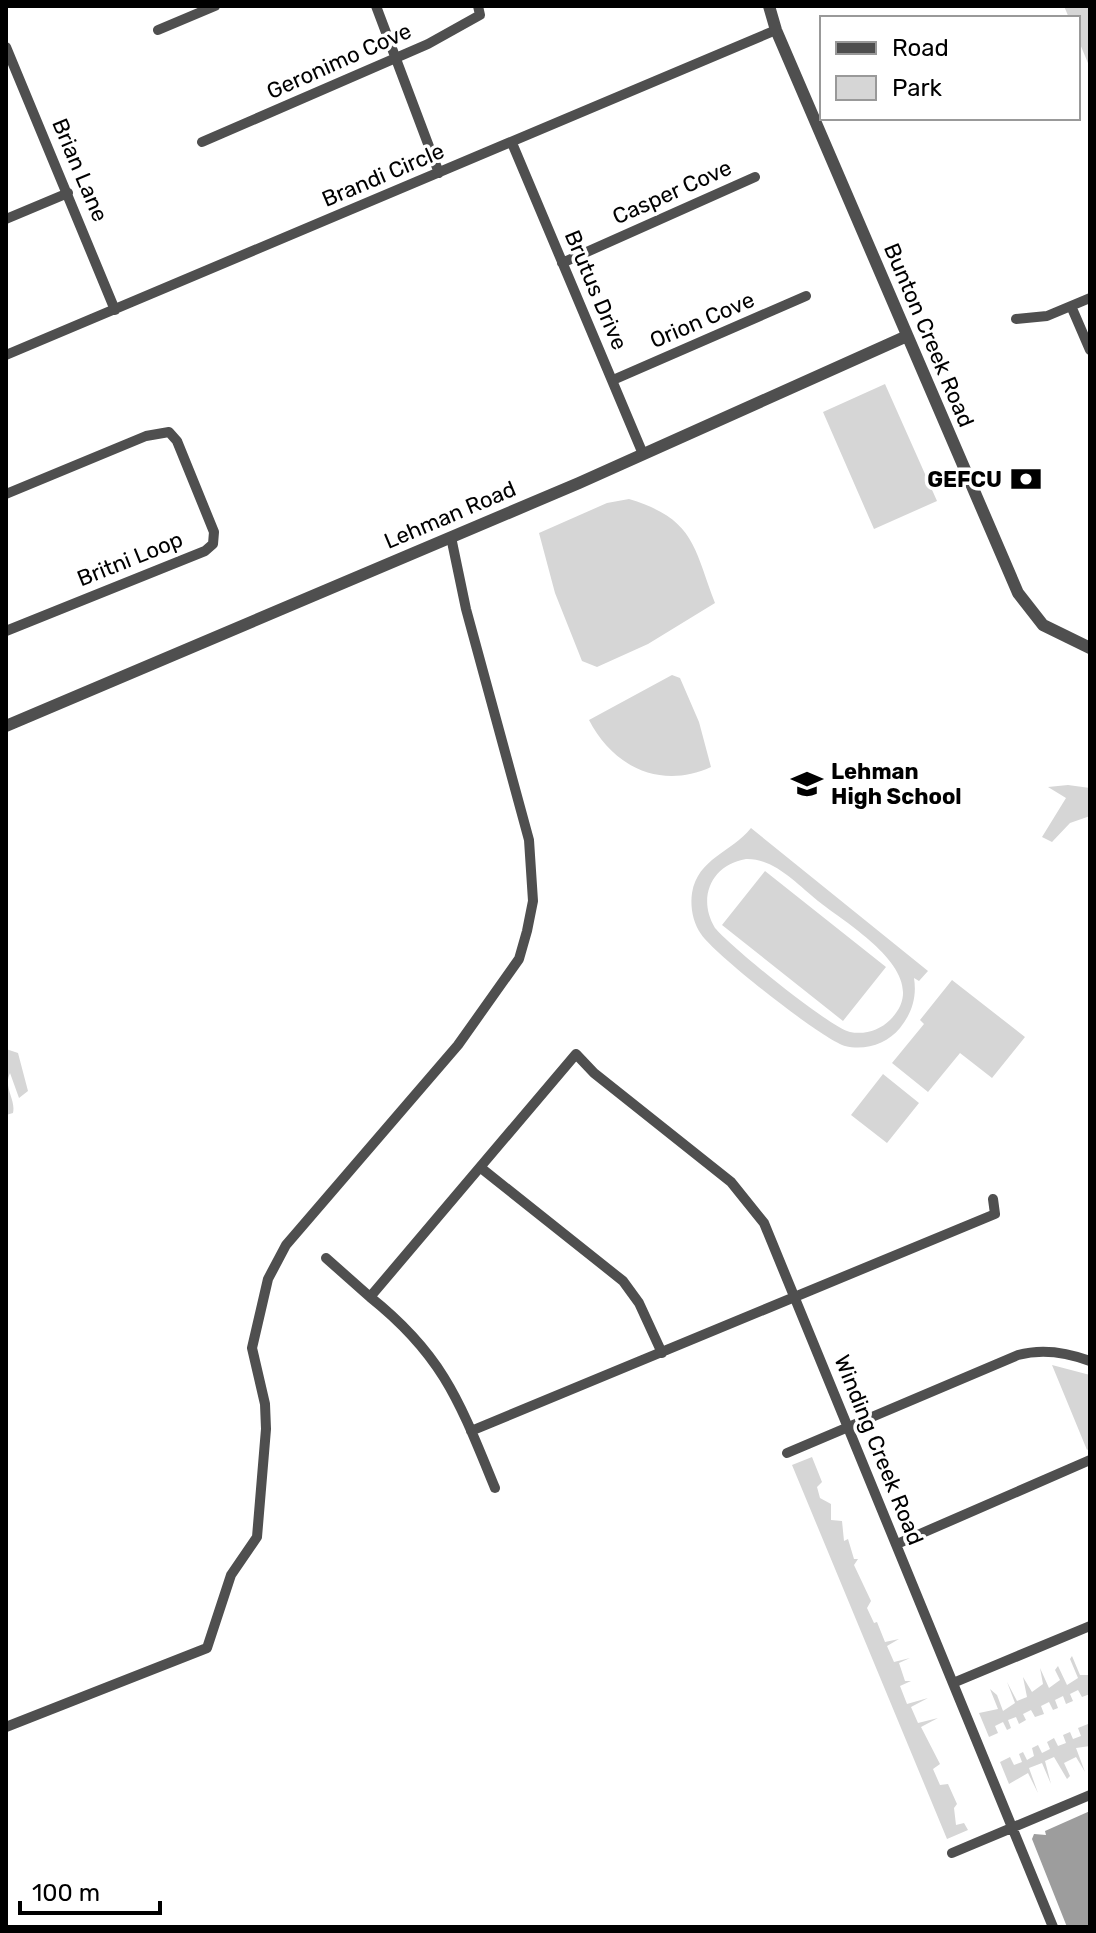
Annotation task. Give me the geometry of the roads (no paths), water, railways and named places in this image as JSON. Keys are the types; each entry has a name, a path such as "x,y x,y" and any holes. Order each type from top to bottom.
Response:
{"street":[{"path":"158,30 215,6"},
{"path":"376,6 439,173"},
{"name":"Geronimo Cove","path":"202,142 394,59 480,15 478,6"},
{"name":"Bunton Creek Road","path":"769,6 776,30 1018,593 1043,625 1090,648"},
{"name":"Brandi Circle","path":"6,355 776,30"},
{"name":"Brian Lane","path":"6,47 115,310"},
{"name":"Brutus Drive","path":"512,143 643,454"},
{"name":"Casper Cove","path":"562,263 755,177"},
{"path":"6,219 68,193"},
{"name":"Orion Cove","path":"613,380 806,296"},
{"path":"1016,319 1047,316 1090,298"},
{"path":"1071,306 1090,350"},
{"name":"Lehman Road","path":"6,726 643,454 907,336"},
{"name":"Britni Loop","path":"6,494 146,436 169,432 177,441 214,532 213,544 205,551 6,631"},
{"path":"6,1727 207,1648 231,1575 257,1537 266,1429 265,1404 252,1348 255,1321 268,1279 286,1245 458,1045 519,959 533,901 529,840 466,609 451,537"},
{"name":"Winding Creek Road","path":"481,1168 576,1054 749,1200 764,1223 796,1298 1053,1927"},
{"path":"370,1297 481,1168 623,1281 639,1303 662,1353"},
{"path":"471,1431 995,1214 993,1199"},
{"path":"326,1258 411,1333 439,1365 495,1488"},
{"path":"787,1453 1018,1355 1035,1351 1056,1352 1090,1361"},
{"path":"897,1544 1090,1460"},
{"path":"953,1683 1090,1626"},
{"path":"952,1853 1090,1795"}],"place":[{"name":"GEFCU","path":"1026,479"},
{"name":"Lehman High School","path":"807,784"}]}
